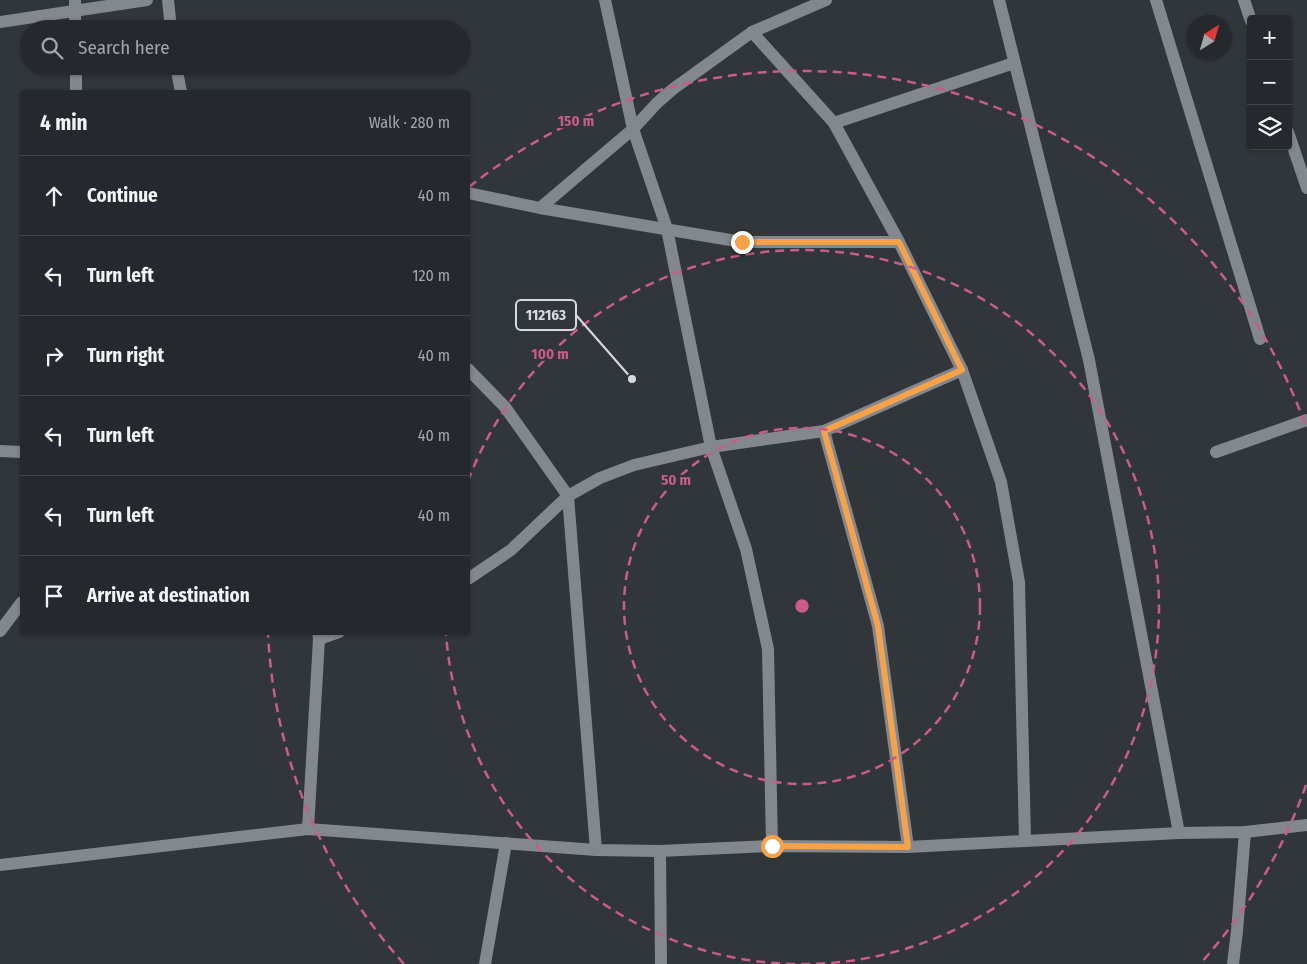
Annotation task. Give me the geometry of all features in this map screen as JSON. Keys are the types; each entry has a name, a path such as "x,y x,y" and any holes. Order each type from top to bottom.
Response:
{"street":[{"path":"0,22 75,6 147,0"},
{"path":"168,0 170,20"},
{"path":"605,0 633,129 667,228 711,448 746,549 768,649 772,846"},
{"path":"540,208 633,129 673,89 752,32 826,0"},
{"path":"999,0 1089,360 1179,833"},
{"path":"1156,0 1260,339"},
{"path":"1244,0 1249,15"},
{"path":"75,6 75,20"},
{"path":"752,32 834,123 899,242 962,370 1001,482 1019,582 1025,841"},
{"path":"834,123 1014,63"},
{"path":"76,75 76,90"},
{"path":"178,75 181,90"},
{"path":"1292,144 1307,188"},
{"path":"470,193 540,208 742,242 899,242"},
{"path":"470,578 510,550 568,496 600,478 634,465 711,448 824,431 962,370"},
{"path":"470,371 505,407 568,496 596,850"},
{"path":"1216,452 1307,420"},
{"path":"824,431 878,626 908,847"},
{"path":"0,451 20,452"},
{"path":"0,631 20,605"},
{"path":"308,829 319,636"},
{"path":"0,865 308,829 596,850 660,851 772,846 908,847 1179,833 1245,832 1307,825"},
{"path":"1233,964 1238,931 1245,832"},
{"path":"485,964 506,844"},
{"path":"660,851 661,964"}],"place":[{"name":"112163","path":"632,379"}],"route":[{"path":"742,242 899,242 962,370 824,431 878,626 908,847 772,846"}]}
